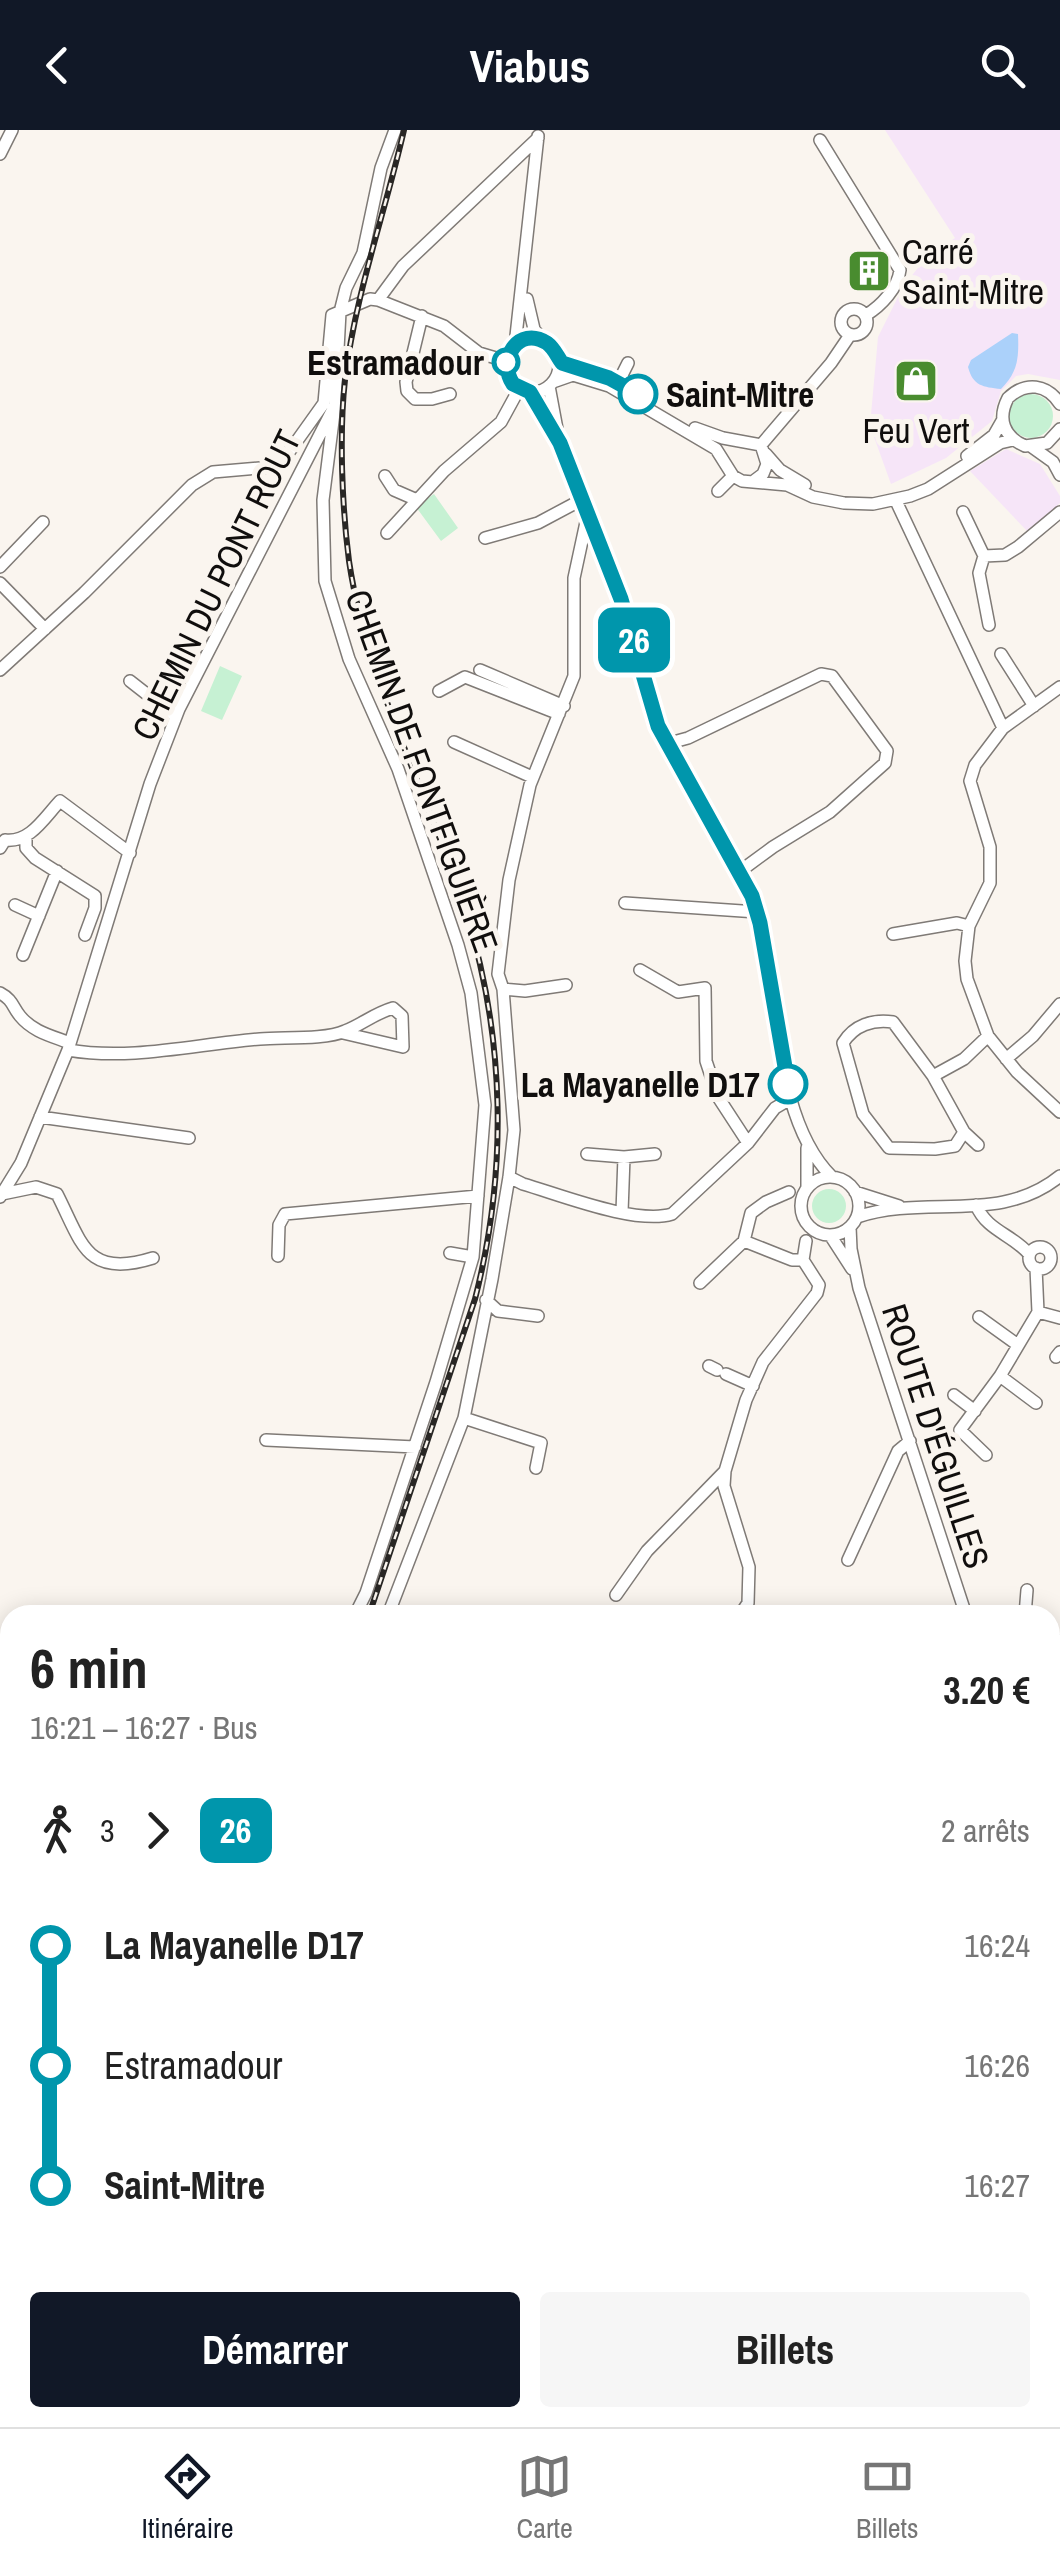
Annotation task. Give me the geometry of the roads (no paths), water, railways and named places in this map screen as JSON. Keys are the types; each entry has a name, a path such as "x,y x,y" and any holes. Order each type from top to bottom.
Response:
{"street":[{"path":"0,154 12,130"},
{"path":"340,312 346,288 364,253 381,168 395,130"},
{"path":"378,300 403,266 539,134"},
{"path":"539,134 515,345 506,362 508,377 525,390 560,443 629,622 666,744 739,872 757,912 792,1098 807,1144 832,1177"},
{"path":"820,140 900,270 888,294 866,315"},
{"path":"524,274 529,313 542,340 568,366 618,383 701,431 738,442"},
{"path":"0,670 192,485 213,472 272,467 289,452 324,403 332,316 370,299 378,300 444,326 480,354 506,362"},
{"path":"850,334 842,324 846,312 858,310 866,315"},
{"name":"CHEMIN DU PONT ROUT","path":"1,1195 21,1163 69,1046 150,784 176,717 335,406 340,312"},
{"path":"755,480 767,464 764,449 850,334 864,331 866,315"},
{"path":"422,316 407,391 415,399 450,394"},
{"path":"515,345 528,339 542,340"},
{"path":"558,357 559,371 551,384 560,443"},
{"path":"618,383 628,362"},
{"path":"387,532 501,422 525,390 573,375 609,386 697,436 716,449 733,476 742,481 787,485 814,497 844,503 896,501 928,488 1000,443 1013,440 1032,447 1052,462 1060,475"},
{"path":"726,463 727,454 745,440 764,449 780,470 810,488 842,497 872,497 908,489 945,470 994,435 1008,398 1027,386 1043,388 1060,404"},
{"name":"CHEMIN DE FONTFIGUIÈRE","path":"335,406 324,500 325,581 350,659 398,769 462,961 486,1105 473,1257 360,1605"},
{"path":"1002,421 1013,440"},
{"path":"1032,447 1057,434"},
{"path":"1052,462 1057,434"},
{"path":"385,476 394,490 417,500"},
{"path":"718,490 733,476"},
{"path":"486,538 538,523 582,499"},
{"path":"896,501 1003,728"},
{"path":"392,1605 464,1418 510,1177 514,1130 498,974 509,880 532,777 562,710 576,662 574,578 588,512"},
{"path":"963,512 984,556 979,574 989,625"},
{"path":"984,556 1004,555 1018,547 1060,512"},
{"path":"0,567 43,522"},
{"path":"0,583 45,629"},
{"path":"1002,654 1034,706"},
{"path":"480,670 562,710"},
{"path":"666,744 688,738 821,674 832,676 887,751 885,763 830,812 772,846 739,872"},
{"path":"439,690 465,677 562,710"},
{"path":"130,681 176,717"},
{"path":"1060,687 1003,728 970,780 990,847 990,883 970,926 965,961 967,979 988,1036 1060,1113"},
{"path":"454,742 532,777"},
{"path":"0,848 6,840 26,837 60,801 130,853"},
{"path":"26,837 26,848 35,858 95,896 86,935"},
{"path":"23,956 57,872"},
{"path":"625,903 757,912"},
{"path":"14,905 39,916"},
{"path":"893,934 957,923 970,926"},
{"path":"640,970 678,992 705,988 706,1061 718,1097 748,1144"},
{"path":"502,989 526,991 566,985"},
{"path":"0,993 12,999 19,1015 34,1030 94,1054 141,1054 195,1044 343,1032 402,1046 402,1016 393,1008 372,1014 343,1032"},
{"path":"1006,1059 1033,1036 1060,1004"},
{"path":"964,1132 954,1146 889,1148 864,1114 844,1043 849,1034 864,1024 894,1022 933,1076 964,1132 978,1145"},
{"path":"933,1076 964,1059 988,1036"},
{"path":"510,1177 639,1218 660,1218 672,1214 748,1144 776,1108 792,1098"},
{"path":"40,1116 189,1138"},
{"path":"747,1605 749,1567 724,1486 725,1470 752,1386 764,1362 819,1285 803,1260 807,1224 801,1210 807,1188 807,1144"},
{"path":"587,1154 655,1154"},
{"path":"622,1212 624,1157"},
{"path":"806,1241 903,1207 1021,1200 1060,1176"},
{"path":"807,1188 818,1179 846,1181 858,1200 854,1222"},
{"path":"1,1195 36,1187 57,1194 89,1256 101,1262 138,1263 153,1258"},
{"path":"700,1283 744,1241 751,1214 789,1192"},
{"path":"856,1192 903,1207"},
{"path":"278,1256 279,1225 285,1214 298,1210 478,1196"},
{"path":"976,1205 984,1222 1029,1248 1050,1253 1041,1271 1038,1312 1000,1376 960,1430 986,1455"},
{"name":"ROUTE D'ÉGUILLES","path":"854,1222 854,1273 963,1605"},
{"path":"807,1224 824,1234"},
{"name":"ROUTE D'ÉGUILLES","path":"824,1234 854,1273"},
{"path":"744,1241 792,1260 803,1260"},
{"path":"1029,1248 1029,1261 1041,1271"},
{"path":"450,1253 473,1257"},
{"path":"486,1300 498,1311 538,1316"},
{"path":"1038,1312 1060,1318"},
{"path":"979,1317 1018,1345"},
{"path":"717,1370 752,1386"},
{"path":"1000,1376 1036,1403"},
{"path":"954,1394 974,1411"},
{"path":"464,1418 541,1443 536,1468"},
{"path":"266,1440 414,1447"},
{"path":"848,1560 898,1450 910,1442"},
{"path":"616,1595 646,1550 725,1470"},
{"path":"1026,1605 1027,1590"}],"water":[{"path":"1012,333 1018,334 1018,350 1011,377 1001,389 980,384 970,373 971,360"}],"railway":[{"path":"372,1605 475,1299 486,1251 497,1153 495,1056 479,960 451,868 370,651 347,540 342,446 345,380 363,285 404,130"}],"place":[{"name":"Carré Saint-Mitre","path":"869,271"},
{"name":"Estramadour","path":"506,362"},
{"name":"Feu Vert","path":"916,381"},
{"name":"Saint-Mitre","path":"638,394"},
{"name":"La Mayanelle D17","path":"788,1084"}]}
